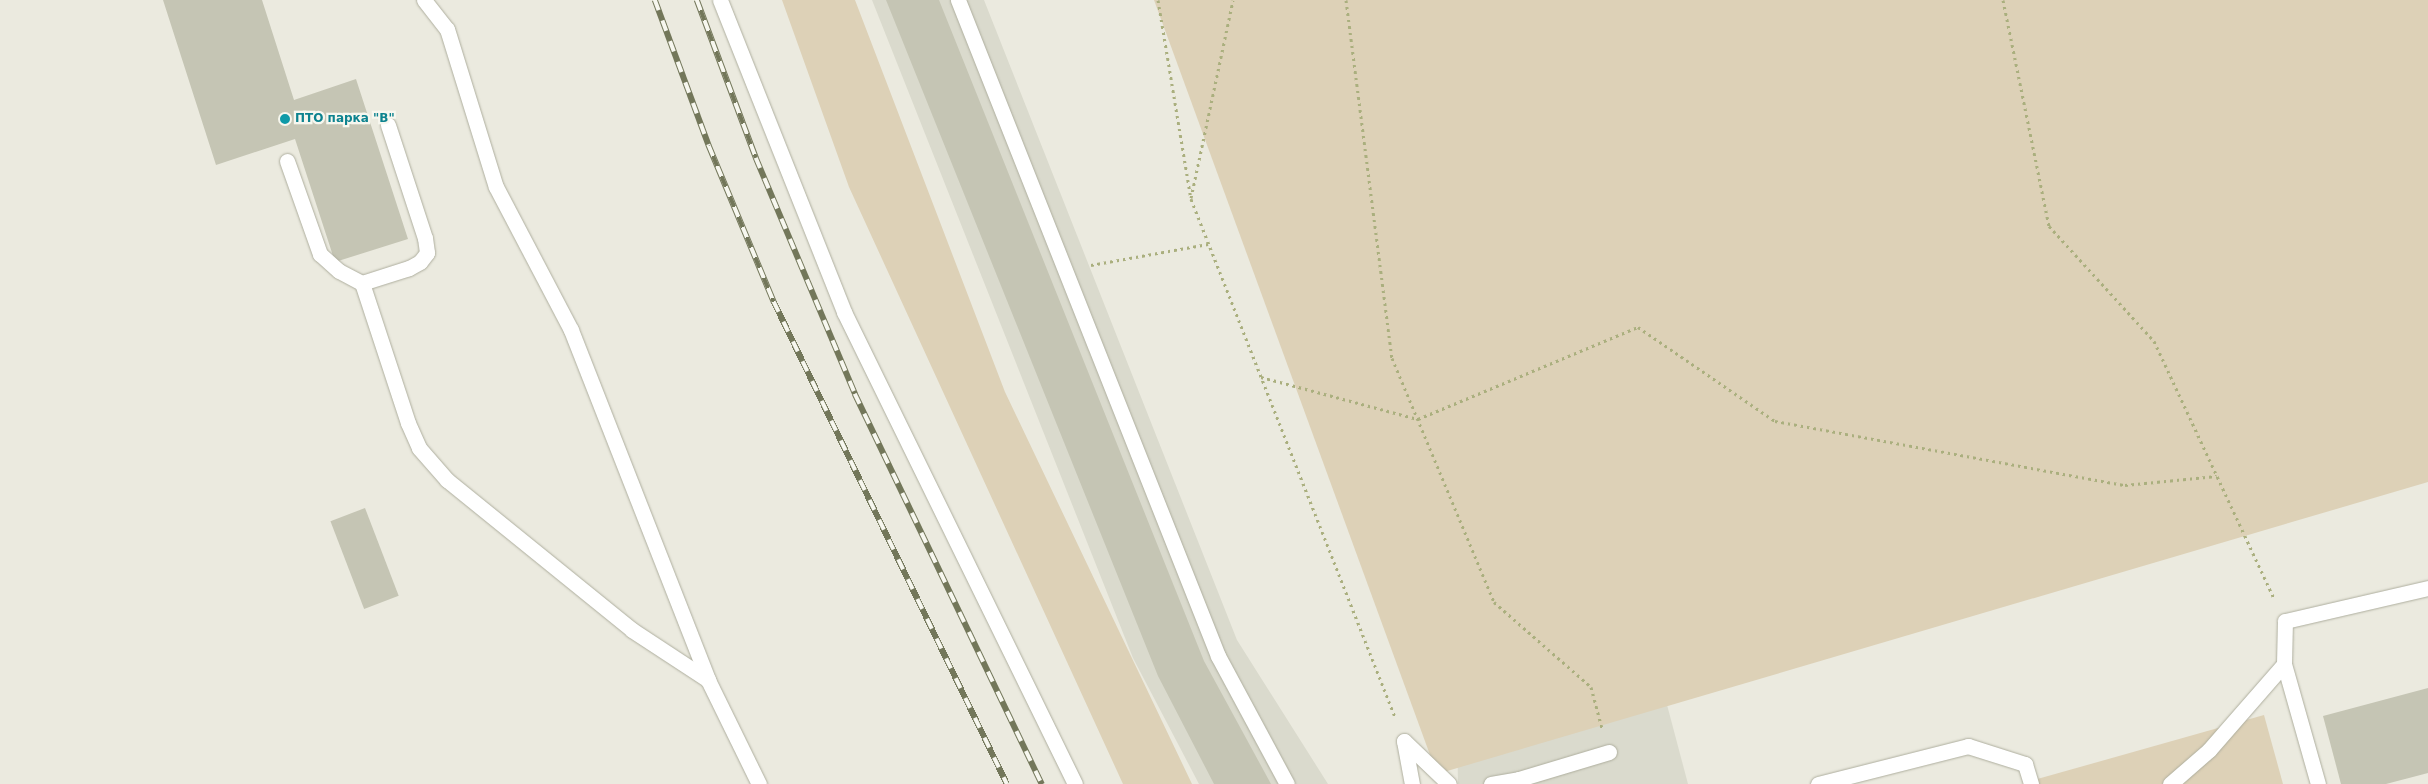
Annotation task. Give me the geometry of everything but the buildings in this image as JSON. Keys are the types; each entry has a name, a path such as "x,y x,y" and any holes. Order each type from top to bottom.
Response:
{"lane":[{"path":"424,0 447,28 496,187 571,330 708,680 759,784"},
{"path":"720,0 844,312 1075,784"},
{"path":"958,0 1218,656 1287,784"},
{"path":"362,283 409,268 420,262 427,253 425,238 388,125"},
{"path":"287,160 320,254 339,271 362,283 408,423 432,466 632,630 708,680"},
{"path":"2318,784 2284,664 2285,621 2428,588"},
{"path":"2170,784 2209,750 2284,664"},
{"path":"1404,740 1412,784"},
{"path":"1404,740 1449,784"},
{"path":"1818,784 1968,746 2025,764 2031,784"},
{"path":"1491,784 1521,781 1609,752"}],"path":[{"path":"1158,0 1191,200 1404,740"},
{"path":"1191,200 1233,0"},
{"path":"1346,0 1392,358 1494,602 1591,687 1609,752"},
{"path":"2004,0 2049,226 2154,341 2285,621"},
{"path":"1065,270 1208,244"},
{"path":"1261,377 1418,420 1638,326 1776,421 2125,485 2217,476"}],"shaded area":[{"path":"782,0 855,0 1005,392 1192,784 1123,784 849,187"},
{"path":"872,0 984,0 1237,640 1328,784 1199,784 1133,658"},
{"path":"1154,0 2428,0 2428,482 1437,774"},
{"path":"1657,667 1688,784 1458,784 1457,726"},
{"path":"2264,715 2283,784 2027,784 2027,782"}],"railway":[{"path":"655,0 709,146 774,302 1007,784"},
{"path":"697,0 756,158 855,394 1042,784"}],"place":[{"name":"ПТО парка \"В\"","path":"285,119"}]}
